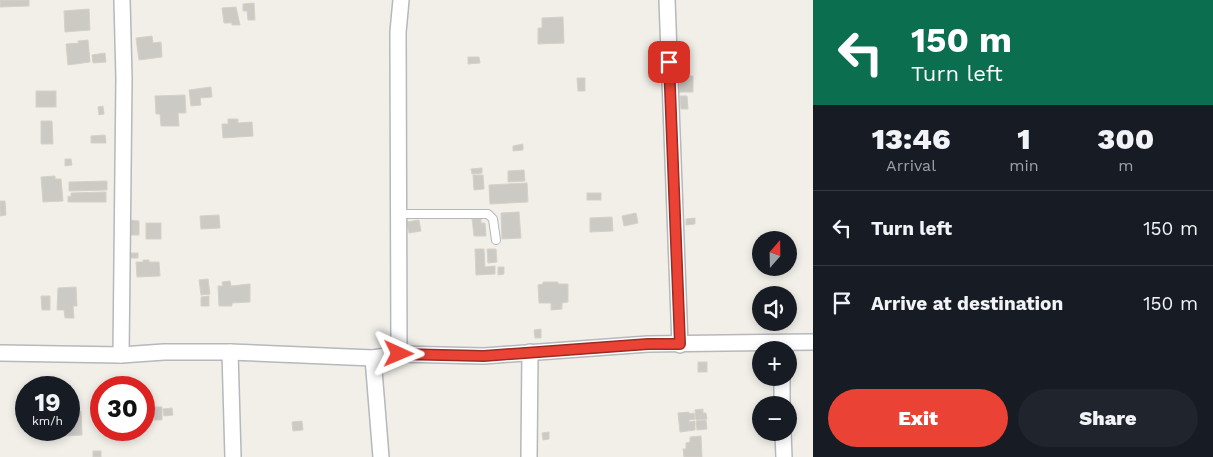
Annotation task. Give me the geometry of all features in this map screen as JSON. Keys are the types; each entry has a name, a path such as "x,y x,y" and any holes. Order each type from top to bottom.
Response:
{"street":[{"path":"121,355 124,78 122,0"},
{"path":"399,354 398,32 401,0"},
{"path":"667,0 680,344"},
{"path":"797,344 813,342"},
{"path":"0,353 121,355 164,352 230,352 373,358 399,354 484,356 648,344 752,345"},
{"path":"230,352 233,457"},
{"path":"529,457 530,352"},
{"path":"373,358 382,457"},
{"path":"783,441 784,457"}],"lane":[{"path":"400,214 488,214 493,219 496,240"}],"building":[{"path":"0,0 29,0 29,6 0,7"},
{"path":"254,3 255,20 248,20 247,11 243,11 243,4"},
{"path":"236,7 240,25 224,23 222,8"},
{"path":"89,9 90,30 65,32 64,11"},
{"path":"563,17 564,43 538,44 538,28 542,28 542,18"},
{"path":"152,36 153,43 161,42 162,57 139,60 136,38"},
{"path":"88,40 90,62 68,65 66,44"},
{"path":"105,53 106,62 93,63 92,55"},
{"path":"468,57 479,57 480,63 468,64"},
{"path":"680,76 693,76 693,92 679,92"},
{"path":"577,78 585,78 585,91 578,91"},
{"path":"211,87 212,97 200,98 201,105 191,106 189,90"},
{"path":"36,91 56,91 56,107 36,107"},
{"path":"185,95 186,113 178,113 179,126 161,126 160,114 156,114 155,96"},
{"path":"680,96 687,96 688,109 681,109"},
{"path":"103,106 104,114 99,115 98,107"},
{"path":"228,119 238,119 238,123 252,122 253,136 223,138 222,124 228,124"},
{"path":"41,121 52,121 53,144 41,144"},
{"path":"105,135 106,143 91,143 91,136"},
{"path":"523,144 523,150 513,151 513,146"},
{"path":"65,159 71,159 72,165 65,166"},
{"path":"482,168 482,173 472,174 471,169"},
{"path":"524,170 525,181 508,182 508,171"},
{"path":"473,175 483,175 484,189 474,190"},
{"path":"55,176 55,179 61,179 63,201 43,202 41,177"},
{"path":"107,181 107,190 69,191 69,182"},
{"path":"527,183 528,202 490,204 489,185"},
{"path":"106,192 106,202 68,202 68,196 71,197 71,193"},
{"path":"587,193 601,193 601,200 587,200"},
{"path":"0,201 5,201 6,215 0,216"},
{"path":"519,212 521,238 502,239 501,213"},
{"path":"636,213 638,223 624,226 622,216"},
{"path":"219,215 220,228 201,229 200,216"},
{"path":"612,217 613,231 590,232 590,218"},
{"path":"472,218 481,218 481,223 485,223 486,236 474,236"},
{"path":"695,218 695,224 686,225 686,219"},
{"path":"130,220 139,221 139,235 130,235"},
{"path":"419,220 421,231 409,233 407,222"},
{"path":"146,223 161,223 161,239 146,239"},
{"path":"475,249 484,249 485,267 495,266 495,274 476,275"},
{"path":"487,249 496,249 497,262 488,263"},
{"path":"128,253 138,253 138,258 128,258"},
{"path":"143,260 159,262 160,276 137,277 136,262 143,262"},
{"path":"498,267 504,267 504,274 498,275"},
{"path":"208,279 210,294 201,295 199,280"},
{"path":"230,281 231,286 250,284 250,302 232,303 232,306 219,306 218,286 223,286 222,282"},
{"path":"543,282 568,284 568,302 562,303 562,309 551,310 551,303 539,303 538,285 543,284"},
{"path":"76,287 77,306 73,306 74,318 65,318 64,310 57,310 58,288"},
{"path":"41,296 50,296 50,310 42,310"},
{"path":"209,296 209,306 201,306 201,297"},
{"path":"541,329 541,338 535,338 534,330"},
{"path":"698,362 707,362 707,372 698,372"},
{"path":"155,407 162,407 162,420 155,420"},
{"path":"172,408 173,415 164,416 163,409"},
{"path":"703,409 707,419 696,420 695,410"},
{"path":"80,411 81,411 82,435 80,435"},
{"path":"689,412 689,414 694,413 695,419 689,420 689,422 695,421 695,430 680,432 678,413"},
{"path":"706,420 707,429 697,430 696,421"},
{"path":"302,421 303,430 293,431 292,422"},
{"path":"549,432 549,439 543,440 542,433"},
{"path":"701,436 702,457 684,457 683,449 686,449 686,443 690,442 690,437"},
{"path":"93,451 101,451 101,457 93,457"}],"route":[{"path":"399,354 484,356 648,344 680,344 669,62"}]}
